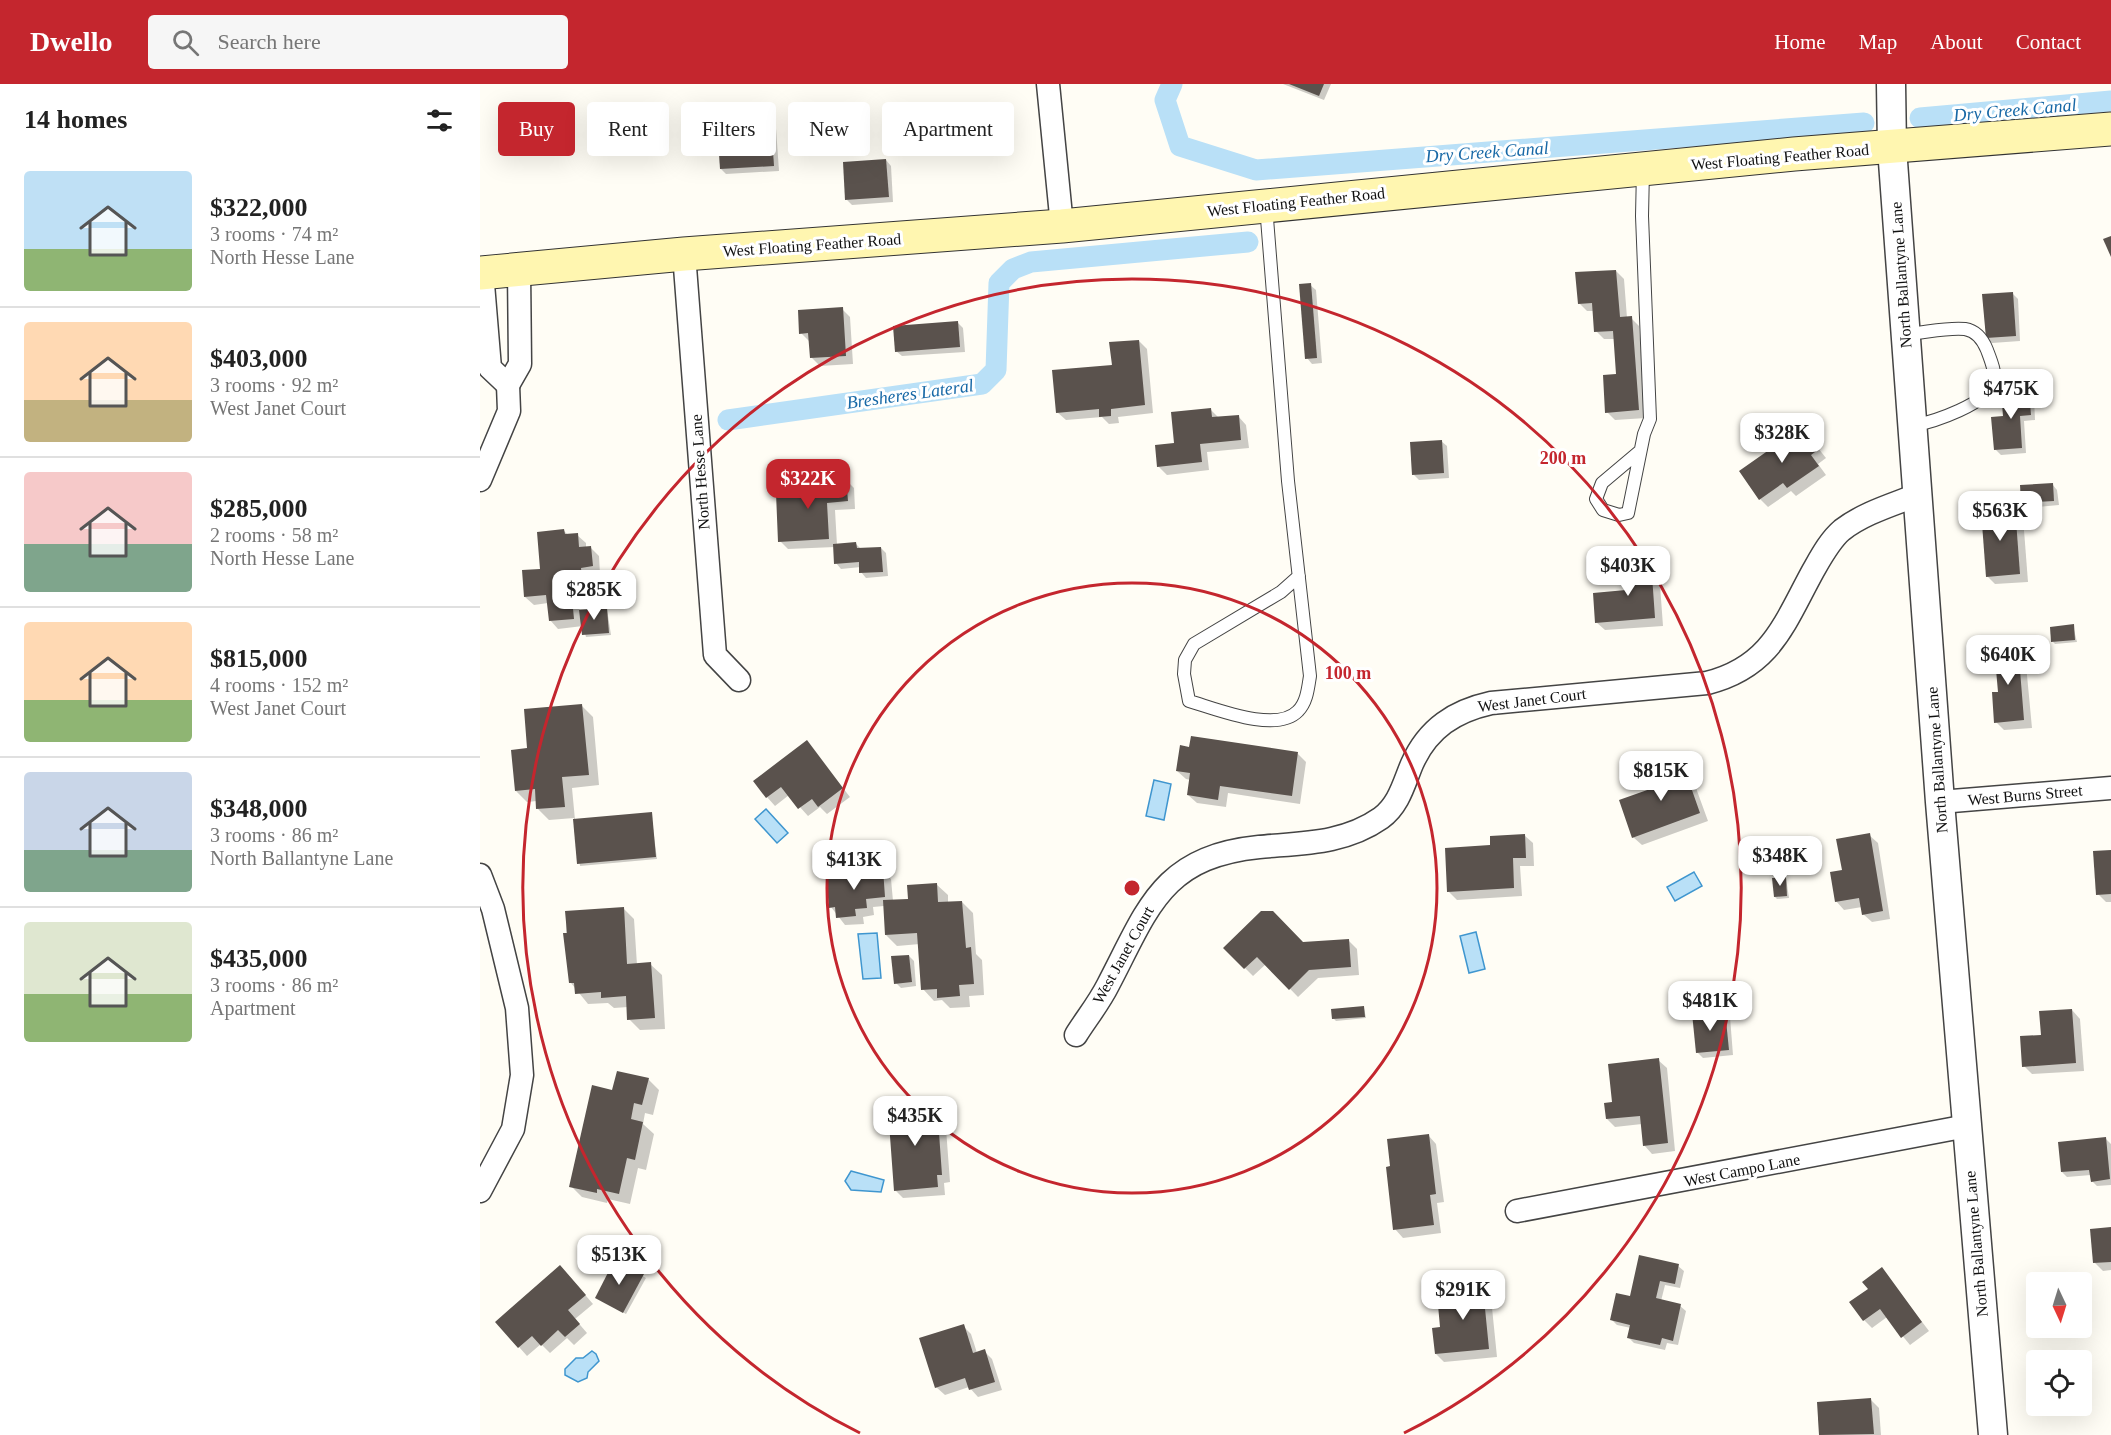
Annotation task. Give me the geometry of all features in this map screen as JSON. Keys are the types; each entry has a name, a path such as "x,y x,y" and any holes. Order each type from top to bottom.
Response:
{"main road":[{"name":"West Floating Feather Road","path":"481,273 684,254 1062,226 1794,154 2111,129"}],"street":[{"path":"1048,84 1062,226"},
{"name":"North Ballantyne Lane","path":"1891,84 1892,148 1940,802 1993,1435"},
{"name":"North Hesse Lane","path":"684,254 714,655 739,680"},
{"path":"480,480 509,411 508,385 520,364 519,270"},
{"path":"481,273 490,368 508,385"},
{"name":"West Janet Court","path":"1076,1035 1107,987 1137,923 1156,896 1175,878 1197,864 1239,850 1336,840 1360,832 1384,816 1402,792 1425,740 1446,720 1467,708 1491,703 1707,683 1730,677 1757,661 1777,636 1822,554 1841,531 1864,516 1917,495"},
{"name":"West Burns Street","path":"1940,802 2111,788"},
{"path":"480,875 493,909 517,1008 522,1075 513,1129 480,1191"},
{"name":"West Campo Lane","path":"1517,1211 1966,1126"}],"lane":[{"path":"1640,452 1602,483 1596,499 1603,510 1619,515 1628,513 1640,452 1650,418 1642,216 1643,169"},
{"path":"1266,205 1288,481 1299,576 1310,676 1305,701 1296,713 1280,719 1258,720 1189,701 1184,674 1185,660 1194,644 1281,592 1299,576"},
{"path":"1906,334 1966,329 1983,339 1992,362 1995,380 1989,392 1969,404 1937,421 1912,426"}],"water":[{"path":"1154,780 1171,784 1164,820 1146,816"},
{"path":"766,809 788,833 777,843 755,819"},
{"path":"1694,872 1702,886 1675,901 1667,887"},
{"path":"1476,932 1485,969 1469,973 1460,936"},
{"path":"877,933 881,978 863,979 858,934"},
{"path":"851,1171 884,1180 881,1192 851,1190 845,1181"},
{"path":"592,1351 599,1361 588,1372 587,1378 578,1382 565,1375 565,1369 576,1358 583,1358"}],"building":[{"path":"1289,84 1324,84 1319,96"},
{"path":"719,156 773,156 774,166 720,169"},
{"path":"886,159 889,197 845,200 843,162"},
{"path":"2111,236 2111,257 2103,239"},
{"path":"1616,270 1620,317 1632,316 1639,410 1605,413 1603,375 1616,374 1613,331 1594,332 1592,303 1578,304 1575,272"},
{"path":"1311,283 1317,358 1305,359 1299,284"},
{"path":"2013,292 2016,336 1986,338 1982,294"},
{"path":"843,307 846,356 810,358 808,333 799,334 798,310"},
{"path":"958,321 960,347 895,352 893,326"},
{"path":"1139,340 1145,405 1111,409 1111,416 1099,417 1099,409 1056,413 1052,370 1112,365 1109,342"},
{"path":"2029,390 2031,415 2020,416 2022,448 1994,450 1991,417 2003,416 2001,392"},
{"path":"1211,408 1212,417 1239,415 1241,440 1200,444 1202,462 1157,467 1155,445 1174,443 1171,412"},
{"path":"1803,426 1819,449 1811,455 1819,466 1787,488 1783,483 1759,500 1739,471"},
{"path":"1442,440 1444,473 1412,475 1410,442"},
{"path":"846,478 848,501 827,503 829,539 778,542 776,493 799,491 799,481"},
{"path":"2053,483 2054,501 2021,503 2020,485"},
{"path":"2015,507 2020,574 1986,577 1981,510"},
{"path":"564,529 565,534 578,533 579,547 591,546 593,566 581,568 584,597 572,598 574,619 549,621 546,595 524,597 522,570 540,569 537,532"},
{"path":"856,542 857,548 881,547 883,572 859,573 859,562 834,564 833,544"},
{"path":"1651,561 1655,618 1595,623 1593,593 1626,590 1624,563"},
{"path":"607,608 609,633 582,635 579,610"},
{"path":"2074,624 2075,640 2051,642 2050,627"},
{"path":"2018,645 2024,720 1994,723 1992,692 1998,692 1994,647"},
{"path":"582,704 589,775 562,777 565,807 536,809 535,789 515,791 511,750 527,748 524,709"},
{"path":"1191,736 1298,752 1292,796 1220,786 1218,800 1187,795 1190,773 1176,771 1180,745 1189,747"},
{"path":"807,740 843,788 818,807 812,799 798,809 781,787 766,798 753,781"},
{"path":"1680,756 1700,813 1632,838 1619,800 1667,783 1660,763"},
{"path":"652,812 656,857 577,864 573,819"},
{"path":"1870,833 1883,911 1862,915 1859,898 1835,902 1830,872 1842,870 1836,839"},
{"path":"1525,834 1526,858 1513,858 1514,888 1447,892 1445,848 1490,845 1490,836"},
{"path":"2111,850 2111,894 2096,895 2093,851"},
{"path":"883,869 885,897 866,899 867,908 855,909 856,916 836,918 835,907 829,908 826,875"},
{"path":"1786,877 1787,896 1774,897 1772,878"},
{"path":"937,883 938,902 962,901 966,948 971,947 974,984 959,985 960,996 937,998 937,989 921,990 917,933 885,935 883,900 908,899 907,885"},
{"path":"624,907 627,964 651,962 655,1018 627,1020 626,996 601,998 601,992 575,994 574,983 569,983 563,933 567,933 565,911"},
{"path":"1261,911 1273,911 1303,942 1349,939 1351,967 1309,970 1289,990 1257,957 1244,969 1223,948"},
{"path":"909,955 912,982 894,984 891,956"},
{"path":"1364,1006 1365,1017 1332,1019 1331,1009"},
{"path":"2072,1009 2076,1063 2022,1067 2020,1036 2041,1035 2039,1011"},
{"path":"1725,1010 1729,1050 1696,1053 1692,1013"},
{"path":"1659,1058 1668,1143 1643,1146 1640,1116 1606,1119 1604,1103 1612,1102 1608,1064"},
{"path":"617,1071 649,1078 642,1105 634,1103 631,1119 643,1122 635,1160 627,1158 619,1194 597,1189 597,1193 569,1187 592,1085 612,1090"},
{"path":"937,1105 942,1175 937,1175 938,1187 894,1191 888,1109"},
{"path":"1429,1134 1436,1194 1430,1195 1434,1225 1393,1230 1386,1167 1390,1166 1387,1139"},
{"path":"2106,1137 2110,1179 2091,1182 2089,1170 2061,1172 2058,1142"},
{"path":"2111,1227 2111,1262 2093,1263 2090,1229"},
{"path":"1639,1255 1679,1264 1675,1284 1660,1281 1656,1298 1681,1304 1673,1341 1662,1338 1660,1345 1627,1338 1630,1325 1610,1320 1616,1293 1630,1296"},
{"path":"615,1259 644,1274 623,1313 595,1298"},
{"path":"560,1265 586,1295 568,1310 580,1324 565,1337 558,1330 541,1346 532,1336 518,1348 495,1322"},
{"path":"1882,1267 1922,1322 1901,1338 1880,1309 1863,1321 1849,1302 1868,1289 1862,1282"},
{"path":"1482,1278 1489,1349 1435,1354 1432,1328 1440,1327 1438,1305 1459,1302 1457,1280"},
{"path":"964,1324 973,1353 985,1349 995,1382 969,1390 965,1378 935,1388 919,1338"},
{"path":"1871,1398 1874,1434 1819,1435 1817,1402"}],"waterway":[{"name":"Dry Creek Canal","path":"1172,84 1165,100 1180,146 1256,170 1864,123"},
{"name":"Dry Creek Canal","path":"1920,118 2111,101"},
{"name":"Bresheres Lateral","path":"728,420 982,384 996,370 999,283 1013,269 1031,262 1248,242"}]}
